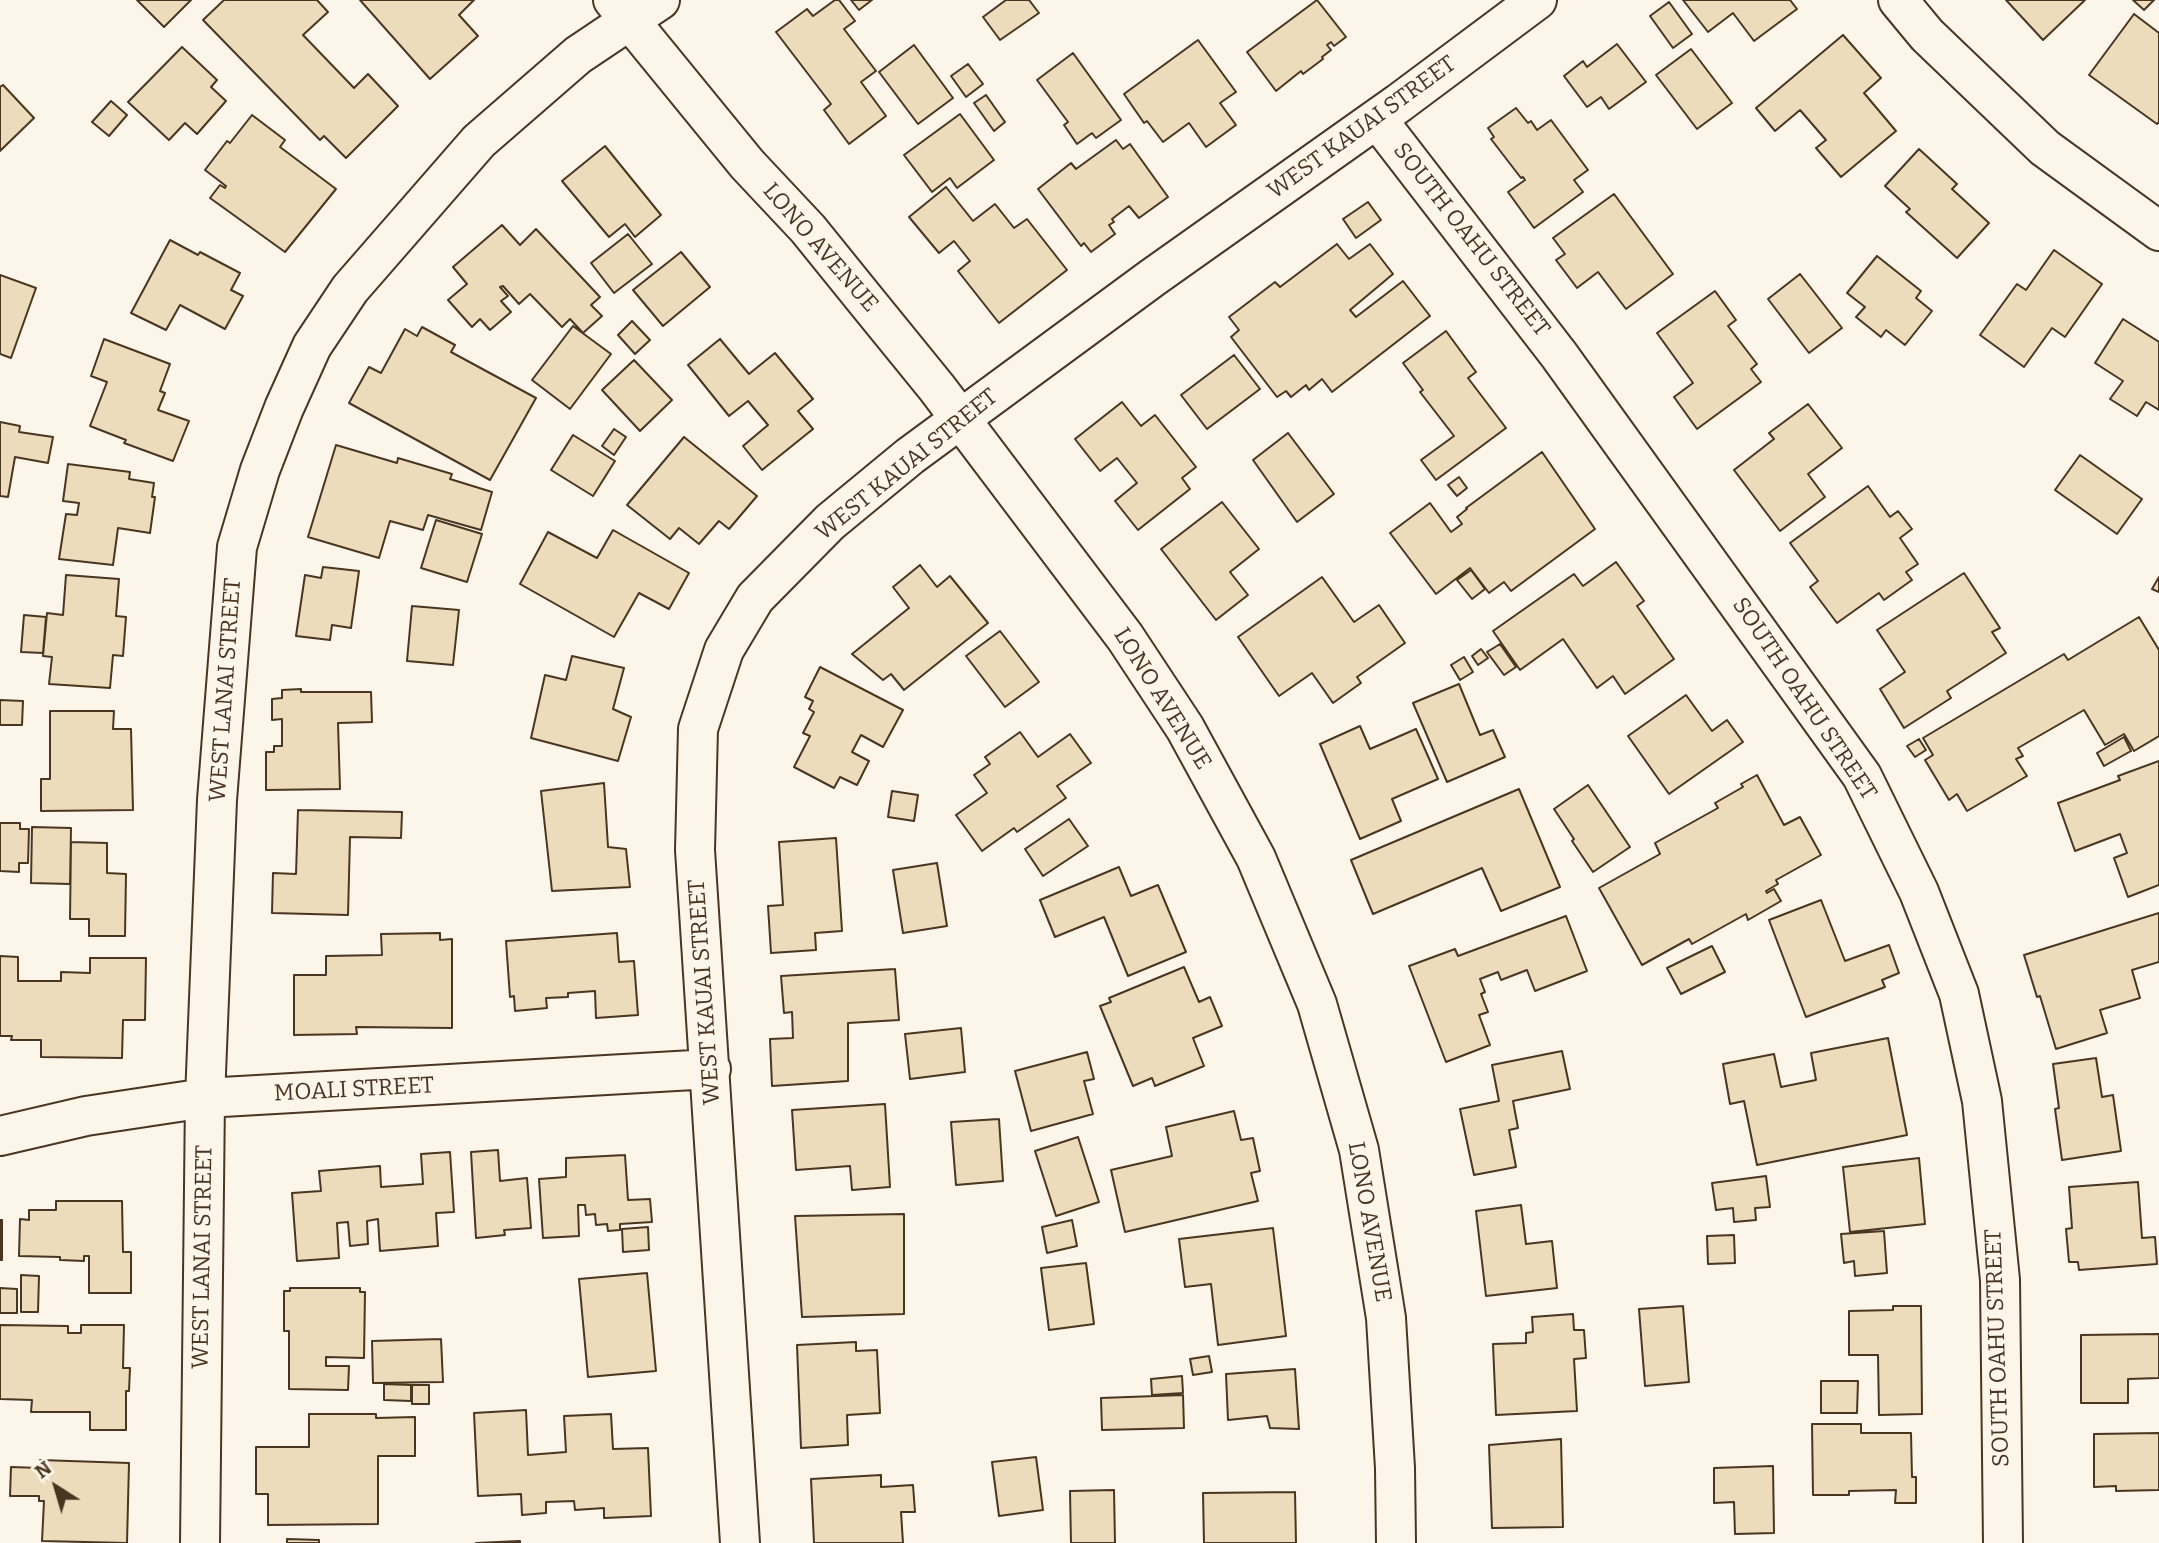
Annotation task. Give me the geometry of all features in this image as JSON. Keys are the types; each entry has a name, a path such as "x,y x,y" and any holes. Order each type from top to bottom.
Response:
{"street":[{"name":"WEST KAUAI STREET","path":"740,1543 695,850 698,730 724,650 755,598 830,522 910,456 1141,286 1377,119 1537,0"},
{"path":"1898,0 1927,35 2045,148 2159,231"},
{"name":"LONO AVENUE","path":"634,7 747,164 808,229 929,377 1125,637 1185,728 1256,858 1317,1004 1359,1150 1386,1318 1395,1468 1395,1543"},
{"name":"WEST LANAI STREET","path":"200,1543 205,1098 217,800 237,547 260,470 284,408 312,346 349,289 479,141 634,7"},
{"name":"SOUTH OAHU STREET","path":"1377,119 1559,355 1862,776 1919,892 1959,994 1982,1101 2000,1280 2003,1543"},
{"name":"MOALI STREET","path":"0,1136 86,1116 205,1098 711,1069"}],"building":[{"path":"137,0 191,0 164,27"},
{"path":"224,0 317,0 328,12 303,35 354,88 368,74 398,106 346,158 324,136 320,140 203,20"},
{"path":"360,0 474,0 459,15 478,36 430,79"},
{"path":"839,0 855,21 844,29 876,71 861,82 886,116 849,144 824,110 831,104 776,32 807,9 813,16"},
{"path":"851,0 872,0 859,10"},
{"path":"1006,0 1029,0 1039,13 1000,40 983,17"},
{"path":"1317,0 1346,37 1334,46 1331,42 1327,45 1331,50 1323,59 1303,74 1301,71 1276,91 1247,52"},
{"path":"1683,0 1790,0 1797,9 1754,41 1733,13 1708,32"},
{"path":"2006,0 2085,0 2043,40"},
{"path":"2133,0 2154,0 2144,10"},
{"path":"1669,2 1692,34 1673,48 1650,16"},
{"path":"2134,14 2159,33 2157,124 2089,75"},
{"path":"1843,35 1881,78 1864,93 1896,131 1841,177 1816,148 1826,140 1800,110 1775,131 1756,108"},
{"path":"1198,40 1236,92 1220,103 1236,125 1206,147 1189,123 1163,142 1147,121 1144,123 1124,94"},
{"path":"1617,44 1646,82 1609,109 1601,97 1587,107 1564,76 1583,61 1587,67"},
{"path":"914,45 953,98 918,124 879,72"},
{"path":"182,47 217,80 211,87 226,101 197,134 185,123 169,140 128,102"},
{"path":"1691,49 1732,103 1697,129 1656,75"},
{"path":"1073,53 1121,120 1096,138 1092,133 1077,144 1064,125 1068,122 1037,80"},
{"path":"968,64 983,84 966,97 951,76"},
{"path":"3,85 34,118 0,151 0,87"},
{"path":"986,95 1005,122 994,131 974,103"},
{"path":"111,101 127,115 109,136 92,122"},
{"path":"1516,108 1537,130 1551,120 1588,170 1574,180 1583,192 1534,228 1508,192 1525,180 1491,139 1494,137 1488,128"},
{"path":"960,114 994,160 957,188 950,178 932,192 904,155"},
{"path":"252,115 285,140 280,147 336,189 285,252 210,198 220,185 225,188 226,186 205,170 227,141 230,143"},
{"path":"1116,140 1123,149 1130,144 1168,197 1139,218 1129,206 1112,219 1114,222 1109,225 1115,234 1091,252 1084,243 1081,246 1038,189 1071,163 1076,169"},
{"path":"605,146 661,215 635,237 625,224 609,237 562,181"},
{"path":"1919,149 1957,184 1952,189 1989,223 1957,258 1906,212 1910,209 1885,186"},
{"path":"946,187 973,221 995,204 1014,228 1027,219 1067,270 999,323 958,271 970,261 954,241 939,253 909,217"},
{"path":"1614,194 1673,274 1626,309 1598,272 1577,288 1556,260 1565,254 1553,238"},
{"path":"1368,202 1381,220 1356,238 1343,219"},
{"path":"502,225 520,245 536,229 600,297 591,305 602,316 583,333 570,319 562,327 530,294 519,304 503,286 500,287 508,296 501,301 511,312 490,330 480,319 472,327 448,300 467,284 453,267"},
{"path":"628,234 652,264 614,293 591,263"},
{"path":"170,240 240,273 231,290 243,296 225,329 180,305 166,330 131,313"},
{"path":"1337,244 1349,259 1370,244 1393,274 1350,310 1356,317 1403,281 1430,316 1332,392 1322,379 1309,390 1306,385 1291,397 1286,391 1277,397 1231,337 1239,330 1229,317 1275,282 1280,287"},
{"path":"2054,250 2102,284 2065,337 2052,328 2024,367 1980,335 2017,284 2026,290"},
{"path":"681,252 710,287 663,326 633,290"},
{"path":"1877,256 1921,291 1916,298 1932,311 1905,345 1886,330 1881,337 1856,317 1865,307 1847,293"},
{"path":"1800,274 1842,328 1809,353 1768,299"},
{"path":"0,275 36,288 11,358 0,354"},
{"path":"1715,291 1736,320 1728,326 1757,364 1751,369 1761,382 1697,429 1674,397 1693,383 1657,333"},
{"path":"2123,319 2159,342 2159,410 2146,402 2137,416 2110,399 2123,381 2095,363"},
{"path":"632,321 650,340 635,354 618,335"},
{"path":"573,326 611,354 570,409 532,380"},
{"path":"422,327 455,345 451,352 536,398 490,480 349,403 369,367 381,373 405,329 417,336"},
{"path":"1446,331 1476,372 1468,378 1506,428 1436,480 1421,460 1454,436 1420,392 1423,390 1403,363"},
{"path":"104,339 170,364 160,391 165,393 158,410 189,421 173,461 124,443 126,440 90,426 107,382 91,376"},
{"path":"720,339 749,374 775,353 813,399 798,411 813,429 762,470 743,446 768,425 748,401 729,416 688,365"},
{"path":"1234,355 1260,389 1207,429 1181,395"},
{"path":"634,360 672,400 640,431 602,390"},
{"path":"1122,402 1141,426 1155,415 1196,467 1182,478 1190,489 1138,530 1115,501 1137,483 1117,458 1100,471 1075,439"},
{"path":"1808,404 1842,448 1808,474 1825,497 1780,531 1734,470 1774,439 1769,433"},
{"path":"0,422 20,426 19,432 53,437 48,463 15,457 8,497 0,496"},
{"path":"614,429 626,437 614,455 602,446"},
{"path":"1288,433 1334,494 1297,522 1253,460"},
{"path":"573,435 615,461 593,496 551,470"},
{"path":"684,437 757,496 729,529 719,521 699,544 679,528 670,539 627,505"},
{"path":"336,445 397,463 398,458 452,474 450,479 492,492 481,530 428,515 423,530 390,521 379,558 308,537"},
{"path":"1542,452 1595,529 1511,591 1504,582 1489,593 1470,568 1436,594 1390,533 1430,503 1451,532 1462,524 1457,517 1466,508"},
{"path":"2080,455 2142,499 2117,534 2055,490"},
{"path":"68,464 130,472 129,479 154,483 152,497 155,497 150,533 118,528 113,565 59,559 66,514 77,515 79,503 63,501"},
{"path":"1459,477 1467,488 1457,496 1448,485"},
{"path":"1868,486 1890,517 1898,511 1912,529 1900,538 1918,564 1906,572 1912,580 1884,600 1879,593 1837,623 1810,587 1818,581 1790,543"},
{"path":"1222,502 1259,549 1230,572 1248,595 1216,620 1161,549"},
{"path":"436,520 482,534 467,582 421,568"},
{"path":"613,530 689,573 669,609 639,593 614,637 520,584 548,532 597,558"},
{"path":"1616,562 1644,601 1637,606 1674,659 1625,694 1613,676 1597,688 1563,639 1520,670 1493,631 1574,574 1583,586"},
{"path":"920,565 937,587 950,576 988,623 904,690 891,674 883,680 852,654 909,608 893,587"},
{"path":"323,567 359,571 351,628 332,625 330,640 296,636 305,575 321,578"},
{"path":"1471,570 1485,589 1472,599 1457,580"},
{"path":"1964,573 2000,628 1992,632 2006,653 1947,691 1951,698 1904,728 1880,689 1905,672 1877,630"},
{"path":"66,575 119,579 116,616 126,617 123,656 113,655 110,688 49,684 52,657 43,656 47,613 63,615"},
{"path":"1322,577 1354,622 1379,605 1405,643 1357,677 1361,683 1333,703 1312,673 1279,696 1238,637"},
{"path":"2159,577 2159,592 2152,589"},
{"path":"412,606 459,610 453,665 407,661"},
{"path":"24,615 46,617 43,653 21,652"},
{"path":"2139,617 2159,650 2159,736 2134,751 2124,734 2105,745 2084,710 2018,748 2023,756 2016,759 2027,776 1967,811 1957,794 1949,800 1925,760 1933,755 1923,738 2064,654 2068,660"},
{"path":"1000,631 1039,682 1005,707 966,656"},
{"path":"1500,644 1516,667 1504,675 1487,652"},
{"path":"1481,649 1488,658 1478,665 1472,656"},
{"path":"572,656 624,668 613,709 631,717 618,761 531,738 545,675 566,680"},
{"path":"1464,657 1473,672 1460,680 1451,665"},
{"path":"820,667 903,710 883,747 861,735 852,752 869,761 857,785 840,777 834,788 794,767 810,736 803,733 814,712 809,709 813,701 805,697"},
{"path":"1459,684 1480,735 1493,730 1505,757 1447,782 1413,703"},
{"path":"301,689 301,692 371,692 372,722 338,723 340,789 266,790 266,752 274,752 274,746 282,746 282,719 272,720 272,699 282,698 282,690"},
{"path":"1686,695 1712,731 1727,720 1743,742 1669,794 1628,736"},
{"path":"0,700 23,701 22,725 0,725"},
{"path":"50,711 114,711 113,729 131,729 133,810 41,811 41,779 50,779"},
{"path":"1360,726 1370,749 1416,729 1438,779 1392,799 1401,821 1360,839 1320,744"},
{"path":"1020,732 1038,757 1070,734 1091,763 1057,786 1066,798 1017,832 1014,828 982,851 956,815 987,793 974,775 990,764 985,757"},
{"path":"2124,737 2131,751 2104,766 2097,753"},
{"path":"1919,739 1926,750 1915,757 1907,746"},
{"path":"2159,761 2159,885 2128,897 2114,858 2127,853 2120,834 2075,851 2058,803 2120,780 2118,776"},
{"path":"1757,775 1784,825 1800,817 1821,855 1776,880 1778,884 1766,891 1767,893 1774,889 1781,901 1748,920 1746,914 1692,944 1689,939 1642,965 1599,888 1660,854 1655,843 1718,808 1715,803 1743,787 1741,784"},
{"path":"604,783 608,847 626,849 630,887 552,891 541,791"},
{"path":"1588,785 1630,847 1593,872 1554,809"},
{"path":"1519,789 1560,887 1501,911 1482,868 1373,914 1351,860"},
{"path":"892,791 918,795 914,821 888,817"},
{"path":"298,810 402,812 401,838 350,837 348,915 272,913 273,873 296,874"},
{"path":"1069,819 1088,846 1043,876 1025,849"},
{"path":"0,823 20,823 20,829 29,829 28,863 19,863 19,872 0,871"},
{"path":"32,827 71,828 70,884 31,883"},
{"path":"836,838 842,931 815,933 816,950 771,953 768,906 783,905 779,842"},
{"path":"71,842 107,843 107,873 126,874 125,936 89,936 89,919 70,919"},
{"path":"937,863 947,926 903,933 893,870"},
{"path":"1119,867 1131,896 1158,885 1186,952 1128,976 1104,917 1055,937 1040,900"},
{"path":"1821,900 1845,961 1889,945 1899,973 1882,980 1885,987 1806,1017 1769,920"},
{"path":"2159,913 2159,962 2132,970 2140,998 2100,1010 2107,1033 2056,1049 2024,955"},
{"path":"1566,916 1587,971 1535,991 1527,970 1501,980 1498,972 1480,979 1485,992 1481,994 1488,1012 1479,1015 1490,1045 1446,1062 1409,966 1455,949 1458,956"},
{"path":"440,933 440,940 452,939 452,1028 356,1027 357,1034 294,1035 294,975 326,975 326,956 382,955 381,934"},
{"path":"617,933 619,962 634,961 638,1015 596,1018 595,991 568,993 568,997 546,998 547,1008 515,1011 514,996 510,997 506,941"},
{"path":"1712,946 1725,972 1681,994 1667,968"},
{"path":"0,956 18,957 18,981 61,981 61,972 90,973 90,958 146,958 145,1020 123,1020 122,1058 41,1057 41,1040 11,1040 12,1036 0,1036"},
{"path":"1184,967 1199,1002 1210,997 1222,1026 1193,1038 1204,1066 1155,1086 1152,1078 1133,1086 1100,1006 1111,1002 1109,998"},
{"path":"895,969 899,1020 848,1023 848,1081 772,1086 770,1039 793,1038 792,1012 784,1013 781,976"},
{"path":"961,1028 965,1072 910,1079 905,1034"},
{"path":"1888,1038 1907,1135 1757,1165 1744,1101 1730,1104 1723,1064 1774,1054 1781,1087 1816,1080 1811,1053"},
{"path":"1562,1051 1570,1089 1513,1101 1518,1128 1509,1130 1516,1167 1474,1175 1460,1109 1499,1101 1492,1065"},
{"path":"1087,1052 1094,1079 1084,1081 1093,1114 1031,1131 1015,1071"},
{"path":"2096,1058 2102,1097 2113,1095 2121,1151 2062,1160 2055,1109 2059,1108 2053,1064"},
{"path":"885,1104 890,1187 852,1190 850,1166 796,1170 792,1110"},
{"path":"1234,1111 1241,1140 1253,1138 1260,1171 1251,1173 1258,1201 1125,1232 1111,1170 1172,1156 1166,1127"},
{"path":"999,1119 1003,1181 956,1185 951,1122"},
{"path":"1078,1137 1099,1202 1056,1216 1035,1151"},
{"path":"498,1150 500,1181 527,1178 531,1228 504,1230 505,1235 476,1238 471,1152"},
{"path":"450,1152 454,1212 436,1213 438,1246 380,1251 378,1219 367,1221 368,1244 350,1246 348,1222 337,1223 339,1258 297,1261 292,1193 321,1191 319,1171 380,1166 381,1187 423,1184 421,1154"},
{"path":"625,1155 628,1200 650,1199 652,1222 620,1224 620,1230 608,1231 607,1224 596,1225 595,1214 586,1215 585,1205 578,1205 579,1236 543,1238 539,1179 566,1177 566,1158"},
{"path":"1919,1158 1925,1224 1850,1232 1843,1167"},
{"path":"1766,1176 1770,1207 1755,1208 1756,1220 1734,1222 1733,1208 1716,1210 1712,1183"},
{"path":"2138,1182 2142,1238 2155,1237 2157,1264 2079,1270 2078,1262 2069,1262 2066,1229 2072,1228 2069,1187"},
{"path":"56,1201 122,1201 123,1252 131,1252 131,1293 89,1293 89,1256 84,1256 84,1261 60,1260 60,1257 19,1256 20,1219 29,1220 29,1210 56,1210"},
{"path":"1521,1205 1526,1244 1552,1241 1557,1288 1486,1296 1476,1211"},
{"path":"904,1214 904,1314 802,1317 795,1216"},
{"path":"2,1220 2,1260 0,1260"},
{"path":"1072,1220 1077,1246 1047,1253 1042,1227"},
{"path":"648,1227 649,1250 623,1252 622,1229"},
{"path":"1273,1228 1286,1336 1218,1345 1211,1284 1185,1287 1179,1239"},
{"path":"1884,1231 1887,1273 1855,1276 1854,1261 1844,1263 1841,1234"},
{"path":"1734,1235 1735,1263 1708,1264 1707,1236"},
{"path":"1086,1263 1094,1324 1049,1330 1041,1268"},
{"path":"647,1273 656,1371 588,1377 579,1279"},
{"path":"21,1275 39,1276 38,1312 21,1312"},
{"path":"0,1288 17,1289 17,1313 0,1313"},
{"path":"290,1288 360,1288 360,1292 365,1292 364,1358 326,1357 326,1366 349,1366 348,1390 289,1389 289,1331 284,1331 284,1291 290,1291"},
{"path":"1683,1306 1689,1382 1645,1386 1639,1309"},
{"path":"1893,1306 1921,1306 1922,1414 1879,1415 1878,1355 1849,1355 1849,1311 1893,1310"},
{"path":"1573,1314 1574,1330 1584,1330 1586,1358 1574,1359 1577,1411 1496,1415 1493,1344 1526,1343 1526,1333 1533,1332 1532,1317"},
{"path":"0,1325 68,1326 68,1333 81,1333 81,1325 124,1325 123,1368 130,1368 129,1391 126,1391 126,1430 90,1430 90,1412 31,1412 32,1400 0,1399"},
{"path":"2159,1334 2159,1378 2128,1379 2128,1403 2081,1403 2081,1335"},
{"path":"441,1339 443,1382 373,1383 372,1341"},
{"path":"856,1342 856,1351 877,1350 880,1413 847,1415 848,1445 801,1448 797,1345"},
{"path":"1209,1356 1212,1372 1193,1375 1190,1359"},
{"path":"1295,1369 1299,1429 1270,1428 1267,1416 1228,1420 1226,1374"},
{"path":"1182,1376 1183,1393 1152,1395 1151,1379"},
{"path":"1821,1381 1858,1381 1857,1413 1821,1413"},
{"path":"384,1384 411,1385 411,1401 384,1400"},
{"path":"412,1385 429,1385 429,1404 412,1404"},
{"path":"1183,1395 1184,1428 1102,1430 1101,1398"},
{"path":"526,1410 528,1455 566,1452 564,1416 611,1414 613,1449 648,1448 651,1516 604,1518 604,1508 575,1510 574,1501 546,1502 546,1513 522,1515 521,1494 478,1496 474,1413"},
{"path":"309,1414 376,1414 376,1418 415,1417 415,1456 378,1456 378,1524 268,1525 268,1494 256,1494 256,1447 309,1447"},
{"path":"1812,1424 1861,1424 1861,1433 1911,1433 1912,1477 1916,1477 1916,1503 1895,1503 1896,1490 1849,1491 1849,1495 1813,1495"},
{"path":"2159,1433 2159,1490 2116,1491 2116,1486 2094,1487 2094,1434"},
{"path":"1561,1439 1563,1527 1492,1528 1489,1445"},
{"path":"1036,1457 1043,1510 999,1516 992,1462"},
{"path":"40,1460 129,1463 127,1543 42,1541 44,1501 39,1501 39,1496 10,1496 11,1467 40,1468"},
{"path":"1773,1466 1774,1533 1735,1534 1734,1502 1714,1503 1714,1468"},
{"path":"881,1475 881,1487 913,1485 915,1512 901,1512 903,1543 814,1543 811,1479"},
{"path":"1114,1490 1115,1543 1071,1543 1070,1491"},
{"path":"1295,1492 1296,1543 1204,1543 1203,1493"},
{"path":"287,1539 319,1540 319,1543 287,1543"},
{"path":"520,1541 520,1543 476,1543"}]}
